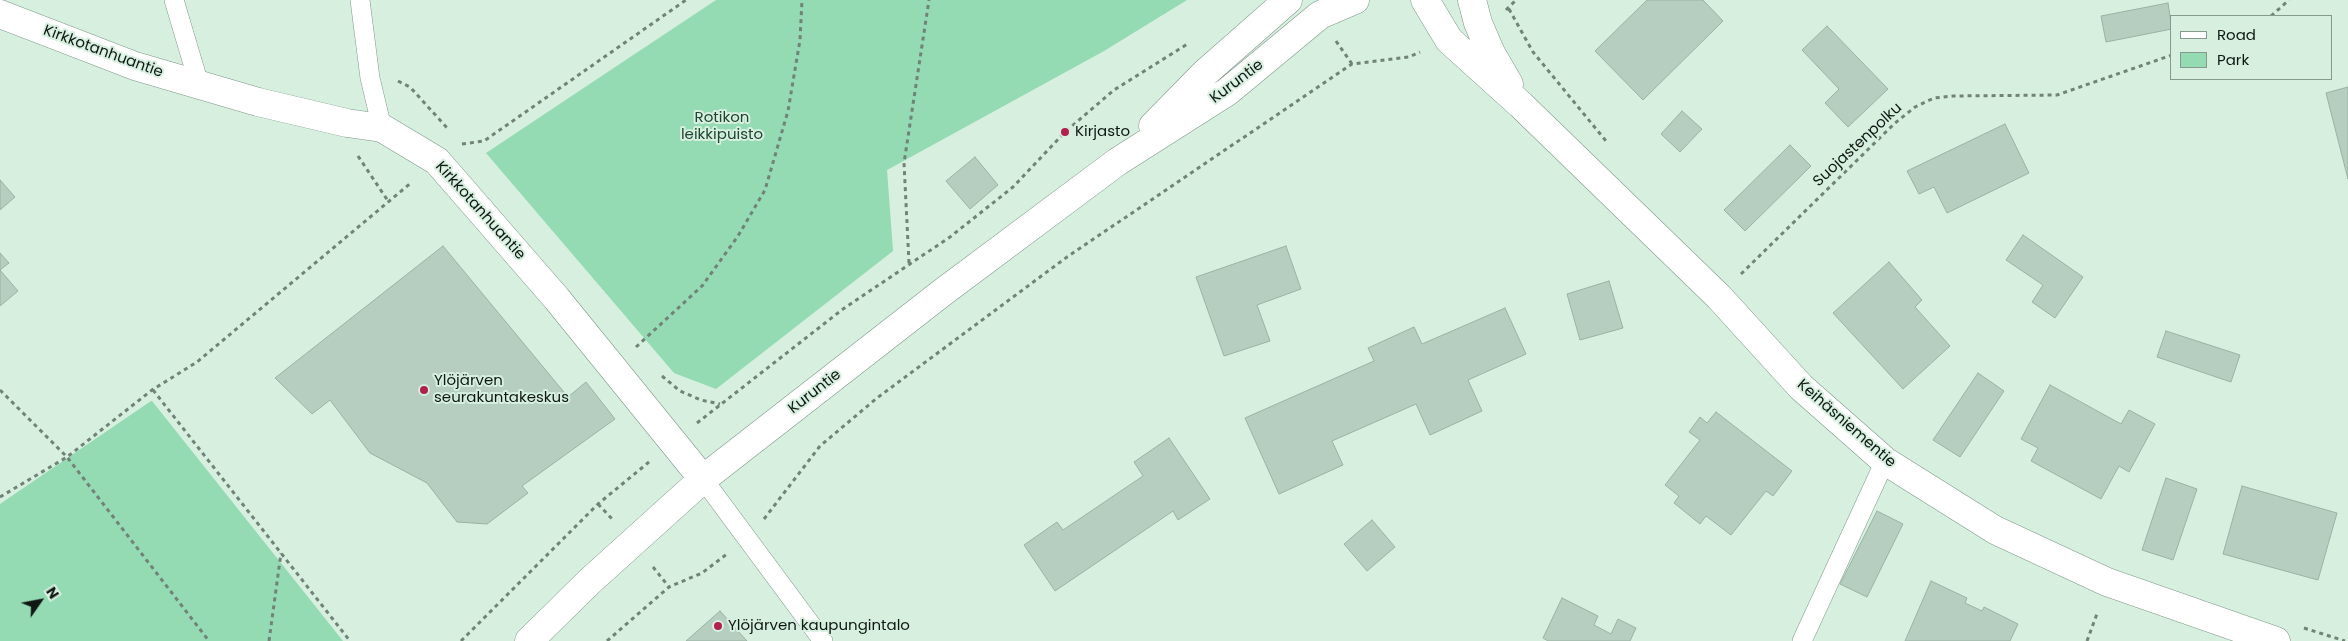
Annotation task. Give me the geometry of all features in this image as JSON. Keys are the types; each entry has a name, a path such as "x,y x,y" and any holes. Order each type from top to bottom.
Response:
{"street":[{"name":"Kuruntie","path":"1117,162 1205,73 1288,0"},
{"name":"Kuruntie","path":"529,641 590,581 703,480 950,286 1117,162 1227,92 1320,15 1354,0"},
{"name":"Keihäsniementie","path":"1425,0 1449,40 1521,105 1719,297 1801,387 1885,461 1995,530 2107,582 2286,633"},
{"name":"Keihäsniementie","path":"1472,0 1478,23 1491,53 1521,105"},
{"name":"Kirkkotanhuantie","path":"0,14 135,66 294,110 382,128 437,161 557,299 674,441 703,480"}],"lane":[{"path":"174,0 199,84"},
{"path":"360,0 370,78 382,128"},
{"path":"1802,641 1885,461"},
{"path":"703,480 823,641"}],"path":[{"path":"0,497 67,457 152,390 196,362 437,161 460,144 484,141 686,0"},
{"path":"632,350 702,286 738,236 765,190 788,111 800,40 802,0"},
{"path":"909,263 904,163 929,0"},
{"path":"2272,15 2289,0"},
{"path":"1509,9 1533,52 1607,142"},
{"path":"461,641 598,504 674,441 843,309 950,237 1013,187 1065,132 1114,90 1194,40"},
{"path":"607,641 669,587 702,573 746,540 820,446 877,398 1067,257 1352,64 1409,57 1449,40"},
{"name":"Suojastenpolku","path":"1735,280 1888,129 1915,107 1934,98 1953,96 2057,95 2170,57"},
{"path":"0,390 67,457 209,641"},
{"path":"152,390 350,641"},
{"path":"268,641 281,552"},
{"path":"2286,633 2345,641"}],"green space":[{"name":"Rotikon leikkipuisto","path":"716,0 1187,0 1104,51 887,170 893,251 716,389 674,373 486,153"},
{"path":"151,401 343,641 0,641 0,504"}],"building":[{"path":"1647,0 1703,0 1723,21 1643,100 1595,51"},
{"path":"2168,3 2170,29 2106,42 2101,16"},
{"path":"1827,26 1888,89 1848,127 1825,103 1839,89 1802,50"},
{"path":"2348,87 2348,179 2326,93"},
{"path":"1682,111 1702,129 1680,152 1661,134"},
{"path":"2005,124 2029,173 1947,213 1934,187 1919,194 1907,171"},
{"path":"1790,145 1811,166 1745,231 1724,210"},
{"path":"975,157 998,185 970,209 946,181"},
{"path":"0,180 15,197 0,210"},
{"path":"2023,235 2083,277 2055,318 2032,302 2043,285 2006,260"},
{"name":"Ylöjärven seurakuntakeskus","path":"443,246 568,397 586,382 615,419 522,486 528,493 487,524 457,522 427,483 370,453 330,400 312,414 275,378"},
{"path":"1286,246 1301,289 1257,305 1270,341 1224,356 1196,277"},
{"path":"0,253 9,263 0,270"},
{"path":"1889,262 1922,300 1915,307 1950,346 1903,389 1833,313"},
{"path":"0,270 18,291 0,306"},
{"path":"1609,281 1623,328 1580,340 1567,294"},
{"path":"1505,308 1526,354 1468,380 1482,411 1430,435 1416,404 1332,441 1343,465 1279,494 1245,418 1374,361 1368,348 1414,327 1422,344"},
{"path":"2166,331 2240,355 2231,382 2157,357"},
{"path":"1978,373 2004,391 1960,457 1933,440"},
{"path":"2050,385 2121,424 2129,410 2155,424 2129,472 2119,466 2101,499 2031,461 2038,448 2021,439"},
{"path":"1716,412 1792,471 1773,496 1766,491 1731,535 1706,516 1700,524 1674,503 1679,496 1665,485 1700,440 1689,432 1700,417 1707,423"},
{"path":"1169,438 1210,499 1178,520 1173,511 1055,591 1024,545 1057,522 1063,530 1143,476 1134,462"},
{"path":"2166,478 2197,489 2173,560 2142,550"},
{"path":"2242,486 2337,513 2318,580 2223,554"},
{"path":"1877,511 1903,524 1867,597 1840,584"},
{"path":"1372,520 1395,547 1367,571 1344,544"},
{"path":"1931,581 1967,598 1965,603 1982,611 1984,607 2018,624 2010,641 1905,641"},
{"path":"1562,598 1598,616 1594,625 1611,634 1618,619 1636,628 1630,641 1548,641 1543,638"},
{"name":"Ylöjärven kaupungintalo","path":"720,611 747,641 686,641"}],"place":[{"name":"Kirjasto","path":"1065,132"},
{"name":"Ylöjärven seurakuntakeskus","path":"424,390"},
{"name":"Ylöjärven kaupungintalo","path":"718,626"}]}
